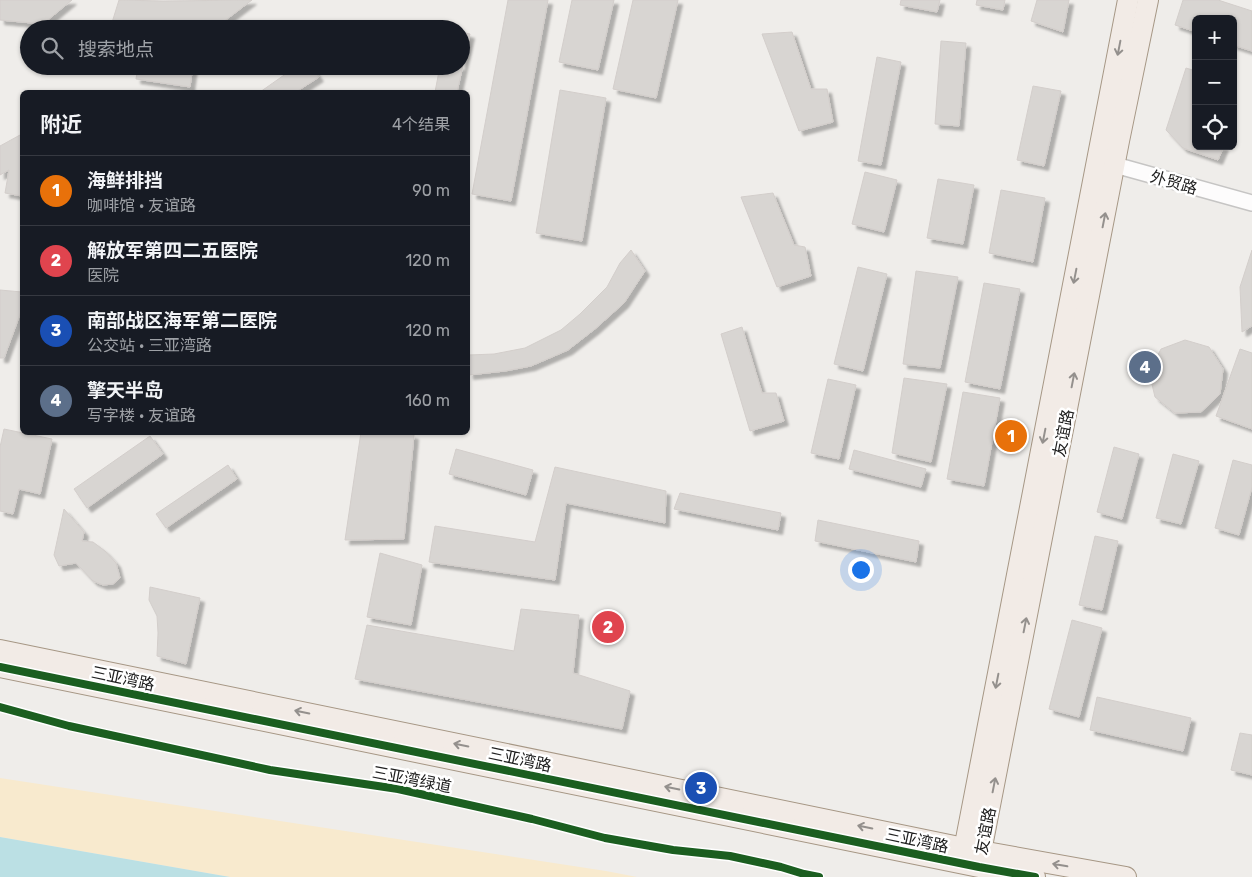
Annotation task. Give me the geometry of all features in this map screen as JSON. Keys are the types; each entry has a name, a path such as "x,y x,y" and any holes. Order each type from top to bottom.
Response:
{"main road":[{"name":"友谊路","path":"1106,163 1102,138 1128,0"},
{"name":"友谊路","path":"971,857 1078,262 1148,0"},
{"name":"三亚湾路","path":"0,650 971,857 1035,877"},
{"name":"三亚湾路","path":"0,667 971,857 1126,877"}],"street":[{"name":"外贸路","path":"1106,163 1252,203"}],"sand":[{"path":"0,778 637,877 230,877 0,837"}],"water":[{"path":"0,837 230,877 0,877"}],"building":[{"path":"0,0 72,0 48,20 20,20 20,22 0,20"},
{"path":"119,0 252,0 226,20 113,20"},
{"path":"508,0 548,0 511,201 472,194"},
{"path":"572,0 614,0 598,70 559,62"},
{"path":"633,0 678,0 656,98 613,89"},
{"path":"901,0 940,0 937,12 900,5"},
{"path":"977,0 1005,0 1003,10 976,5"},
{"path":"1037,0 1069,0 1063,32 1031,21"},
{"path":"1183,0 1218,0 1252,11 1252,51 1237,46 1237,15 1192,15 1192,31 1175,25"},
{"path":"792,32 811,89 827,89 833,122 799,131 762,34"},
{"path":"941,41 966,43 959,126 935,124"},
{"path":"877,57 901,62 881,165 858,161"},
{"path":"1186,68 1192,70 1192,150 1222,150 1218,160 1183,148 1166,130"},
{"path":"137,75 192,75 190,87 136,79"},
{"path":"284,75 318,75 319,77 299,90 263,90"},
{"path":"438,75 461,75 457,90 435,90"},
{"path":"1033,86 1061,91 1044,166 1017,160"},
{"path":"560,90 606,98 582,241 536,233"},
{"path":"20,135 20,196 5,193 9,170 0,175 0,146"},
{"path":"865,172 897,180 884,232 852,224"},
{"path":"938,179 974,185 963,244 927,238"},
{"path":"1001,190 1045,198 1033,262 989,253"},
{"path":"773,193 794,245 805,247 811,276 777,287 741,197"},
{"path":"631,250 645,271 624,303 568,350 531,366 470,375 470,355 494,354 525,348 561,330 607,287 620,263"},
{"path":"1252,250 1252,326 1242,332 1240,287"},
{"path":"858,267 887,274 863,371 834,364"},
{"path":"916,271 958,277 940,368 903,364"},
{"path":"984,283 1020,289 1000,389 965,382"},
{"path":"0,290 20,292 20,314 4,358 0,358"},
{"path":"742,327 762,393 776,393 784,421 750,431 721,334"},
{"path":"1185,340 1209,347 1223,369 1220,394 1201,412 1175,413 1155,397 1149,372 1161,349"},
{"path":"1240,349 1252,353 1252,429 1216,416"},
{"path":"904,378 947,384 931,462 892,453"},
{"path":"828,379 856,385 839,459 811,453"},
{"path":"963,392 1000,398 984,486 947,479"},
{"path":"4,429 20,432 20,435 33,435 52,439 40,494 19,489 13,514 0,511 0,447"},
{"path":"361,435 414,435 404,539 345,540"},
{"path":"150,436 163,454 87,508 74,489"},
{"path":"1114,447 1139,454 1122,519 1097,512"},
{"path":"456,449 533,470 526,495 449,474"},
{"path":"854,450 926,469 921,487 849,469"},
{"path":"1173,454 1199,461 1181,524 1156,518"},
{"path":"1233,460 1252,465 1252,487 1239,535 1215,528"},
{"path":"228,465 237,479 166,528 156,514"},
{"path":"555,467 666,491 665,523 566,503 555,580 429,562 435,526 535,542"},
{"path":"680,493 781,513 778,530 674,509"},
{"path":"64,509 84,532 82,541 93,542 116,563 120,578 113,584 103,585 93,581 76,563 59,566 54,555"},
{"path":"818,520 919,541 916,562 815,541"},
{"path":"1095,536 1118,541 1102,610 1079,605"},
{"path":"380,553 422,565 411,625 367,617"},
{"path":"150,587 200,598 186,664 157,656 157,616 149,600"},
{"path":"521,609 579,615 573,673 630,691 622,729 355,679 367,625 514,651"},
{"path":"1072,620 1102,628 1079,717 1049,709"},
{"path":"1097,697 1191,718 1183,751 1090,730"},
{"path":"1240,733 1252,735 1252,775 1231,770"}],"cycle path":[{"path":"0,667 1035,877"},
{"name":"三亚湾绿道","path":"0,707 69,726 270,770 398,789 532,819 605,838 673,850 730,856 819,877"}],"place":[{"name":"擎天半岛","path":"1145,367"},
{"name":"海鲜排挡","path":"1011,436"},
{"name":"解放军第四二五医院","path":"608,627"},
{"name":"南部战区海军第二医院","path":"701,788"}]}
